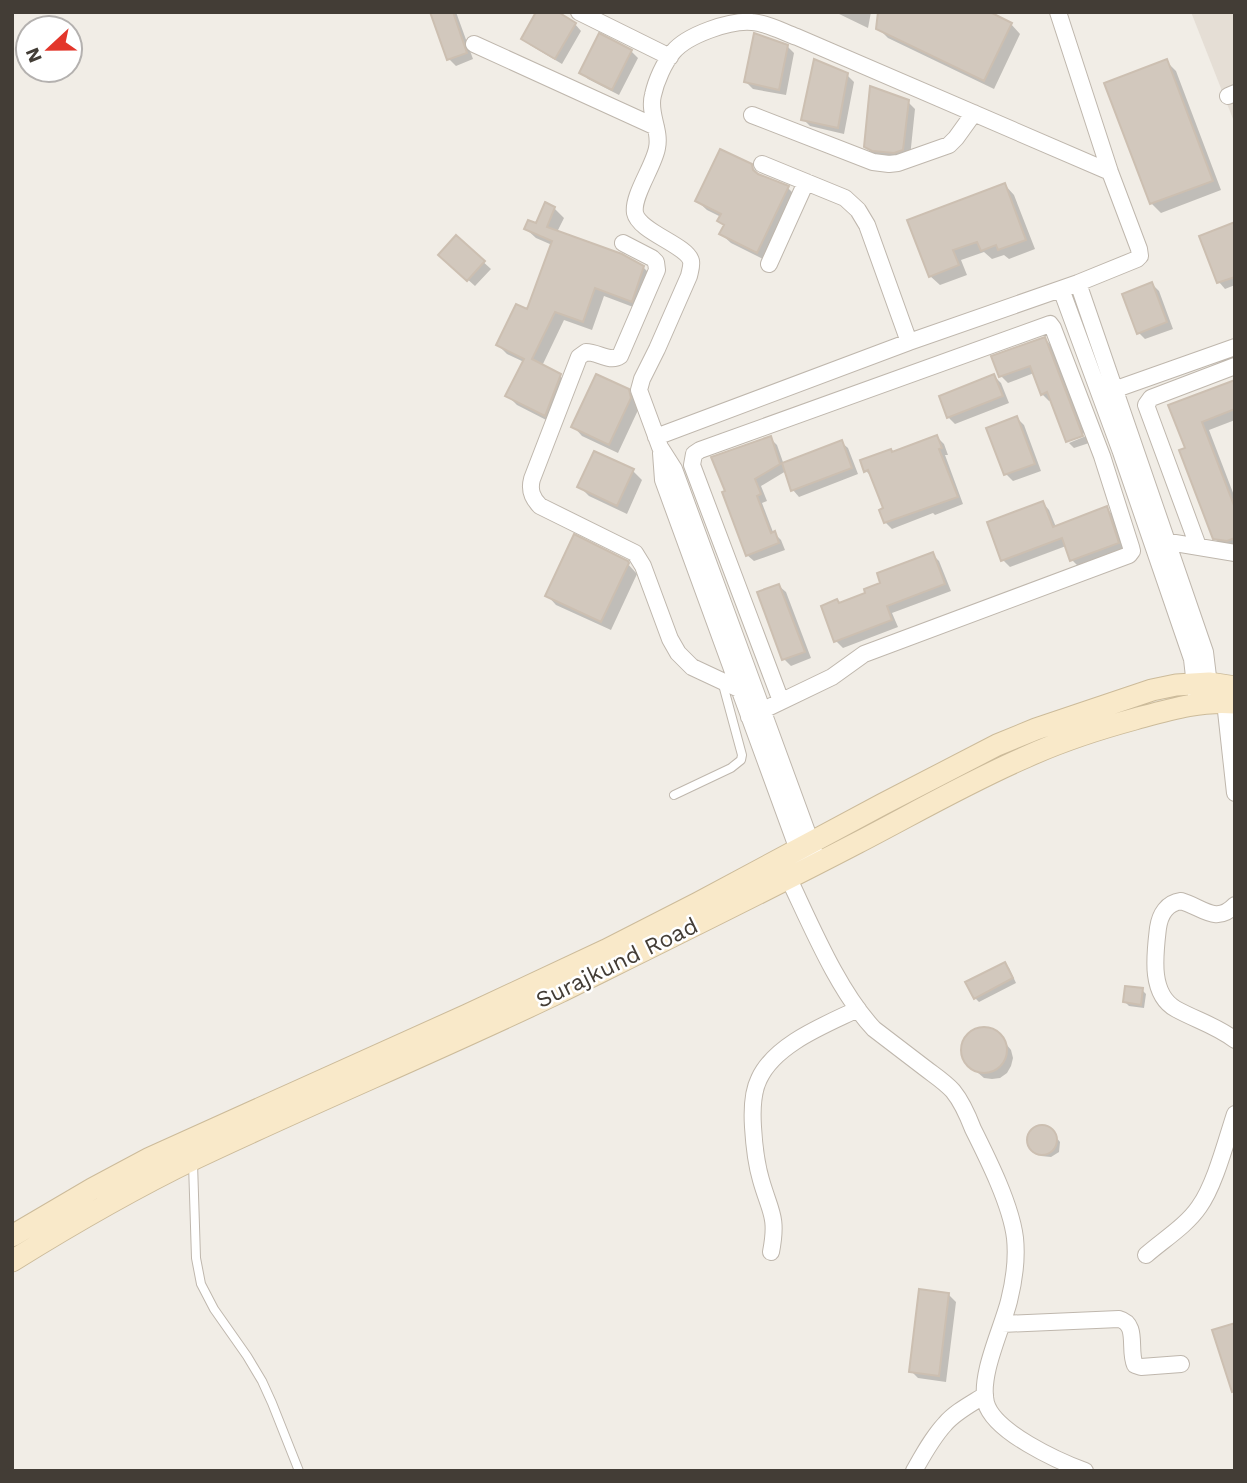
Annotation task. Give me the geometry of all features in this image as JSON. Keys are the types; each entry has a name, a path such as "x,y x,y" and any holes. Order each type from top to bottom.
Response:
{"main road":[{"name":"Surajkund Road","path":"12,1236 150,1158 467,1015 606,950 698,903 804,861 912,813 1025,757 1102,728 1215,695"},
{"name":"Surajkund Road","path":"12,1261 96,1211 193,1160 560,991 804,861"}],"street":[{"path":"579,12 670,57"},
{"path":"658,442 909,342 1078,283 1134,261 1140,256 1058,12"},
{"path":"1079,1470 1006,1428 992,1415 987,1405 985,1395 988,1368 1011,1292 1015,1240 1007,1208 961,1103 944,1082 874,1029 858,1009 823,948 804,861 756,714 674,469 658,442 639,394 640,385 689,276 691,265 688,256 641,223 635,213 636,202 658,146 652,95 663,69 679,46 702,33 735,23 752,22 797,37 1110,172"},
{"path":"474,44 656,127"},
{"path":"752,116 873,162 889,164 907,161 949,145 974,113"},
{"path":"762,164 845,198 858,209 909,342"},
{"path":"769,264 806,182"},
{"path":"623,243 652,258 656,262 657,270 620,356 611,359 586,352 579,357 530,489 540,506 635,553 643,566 670,639 678,653 692,667 739,689"},
{"path":"1078,283 1108,392 1121,452 1158,540"},
{"path":"1061,289 1108,392 1127,426 1192,659 1215,695 1235,793"},
{"path":"756,714 832,677 864,654 1129,555 1132,551 1102,456 1053,328 1048,323 712,445 694,454 692,465 781,701"},
{"path":"1108,392 1235,347"},
{"path":"1198,546 1146,405 1152,398 1235,366"},
{"path":"1127,426 1150,417"},
{"path":"658,442 663,480 739,689 756,714"},
{"path":"1102,456 1121,452"},
{"path":"1158,540 1235,553"},
{"path":"1235,905 1221,915 1211,914 1181,901 1167,907 1159,921 1156,974 1161,994 1174,1008 1235,1040"},
{"path":"771,1252 774,1219 760,1178 753,1140 752,1116 758,1081 769,1063 791,1045 814,1030 858,1009"},
{"path":"1146,1255 1187,1221 1207,1194 1235,1114"},
{"path":"1002,1324 1119,1318 1130,1325 1132,1360 1135,1365 1140,1367 1181,1364"},
{"path":"914,1471 946,1422 985,1395"}],"lane":[{"path":"674,795 731,768 741,760 742,755 722,681"},
{"path":"193,1160 196,1258 201,1284 214,1310 262,1381 299,1471"}],"shaded area":[{"path":"1191,12 1235,12 1235,124"}],"building":[{"path":"430,12 453,12 467,53 447,60"},
{"path":"536,12 558,12 576,23 555,59 521,39"},
{"path":"878,12 990,12 1012,23 984,81 876,29"},
{"path":"599,33 632,50 612,90 579,73"},
{"path":"754,33 788,45 779,90 744,82"},
{"path":"814,59 848,73 838,128 801,120"},
{"path":"1167,59 1213,181 1150,204 1104,83"},
{"path":"870,86 909,100 903,150 894,153 872,151 864,147"},
{"path":"720,149 752,164 753,170 758,174 789,186 757,253 719,234 724,225 717,221 721,214 695,201"},
{"path":"1005,183 1026,240 998,250 996,245 981,251 977,242 953,250 959,265 929,277 907,220"},
{"path":"545,202 555,207 547,227 622,254 644,266 632,302 595,288 583,322 555,312 532,359 561,374 545,416 505,396 524,359 496,345 516,304 527,309 552,241 524,229 528,220 536,223"},
{"path":"1235,222 1235,277 1217,283 1199,236"},
{"path":"456,235 485,261 467,281 438,255"},
{"path":"1152,282 1167,322 1137,334 1122,294"},
{"path":"1045,337 1083,436 1066,442 1047,392 1041,395 1030,366 999,377 991,356"},
{"path":"596,374 629,389 631,398 609,445 571,427"},
{"path":"994,374 1003,396 947,418 939,396"},
{"path":"1235,380 1235,409 1202,422 1235,508 1235,538 1227,541 1213,539 1179,450 1185,448 1168,405"},
{"path":"1017,416 1035,464 1004,475 986,428"},
{"path":"937,435 942,448 939,449 958,497 884,523 879,510 883,508 868,470 864,472 860,460 891,449 892,452"},
{"path":"771,436 780,464 755,479 761,494 757,496 771,533 775,531 779,543 746,556 711,457"},
{"path":"842,440 852,468 791,491 782,463"},
{"path":"594,451 634,469 617,506 577,487"},
{"path":"1043,501 1053,527 1107,506 1119,543 1070,561 1062,538 1001,561 987,522"},
{"path":"574,534 629,563 601,622 545,596"},
{"path":"933,552 945,584 887,606 892,620 834,642 821,606 837,599 839,603 865,593 864,589 880,583 877,573"},
{"path":"779,584 805,652 782,660 757,592"},
{"path":"1005,962 1013,978 974,999 965,982"},
{"path":"1125,986 1143,988 1141,1005 1123,1002"},
{"path":"984,1027 1000,1034 1007,1050 1000,1066 984,1073 968,1066 961,1050 968,1034"},
{"path":"1042,1125 1052,1130 1057,1140 1052,1150 1042,1155 1032,1150 1027,1140 1032,1130"},
{"path":"919,1289 949,1293 939,1376 909,1372"},
{"path":"1235,1323 1235,1391 1232,1392 1212,1330"}]}
